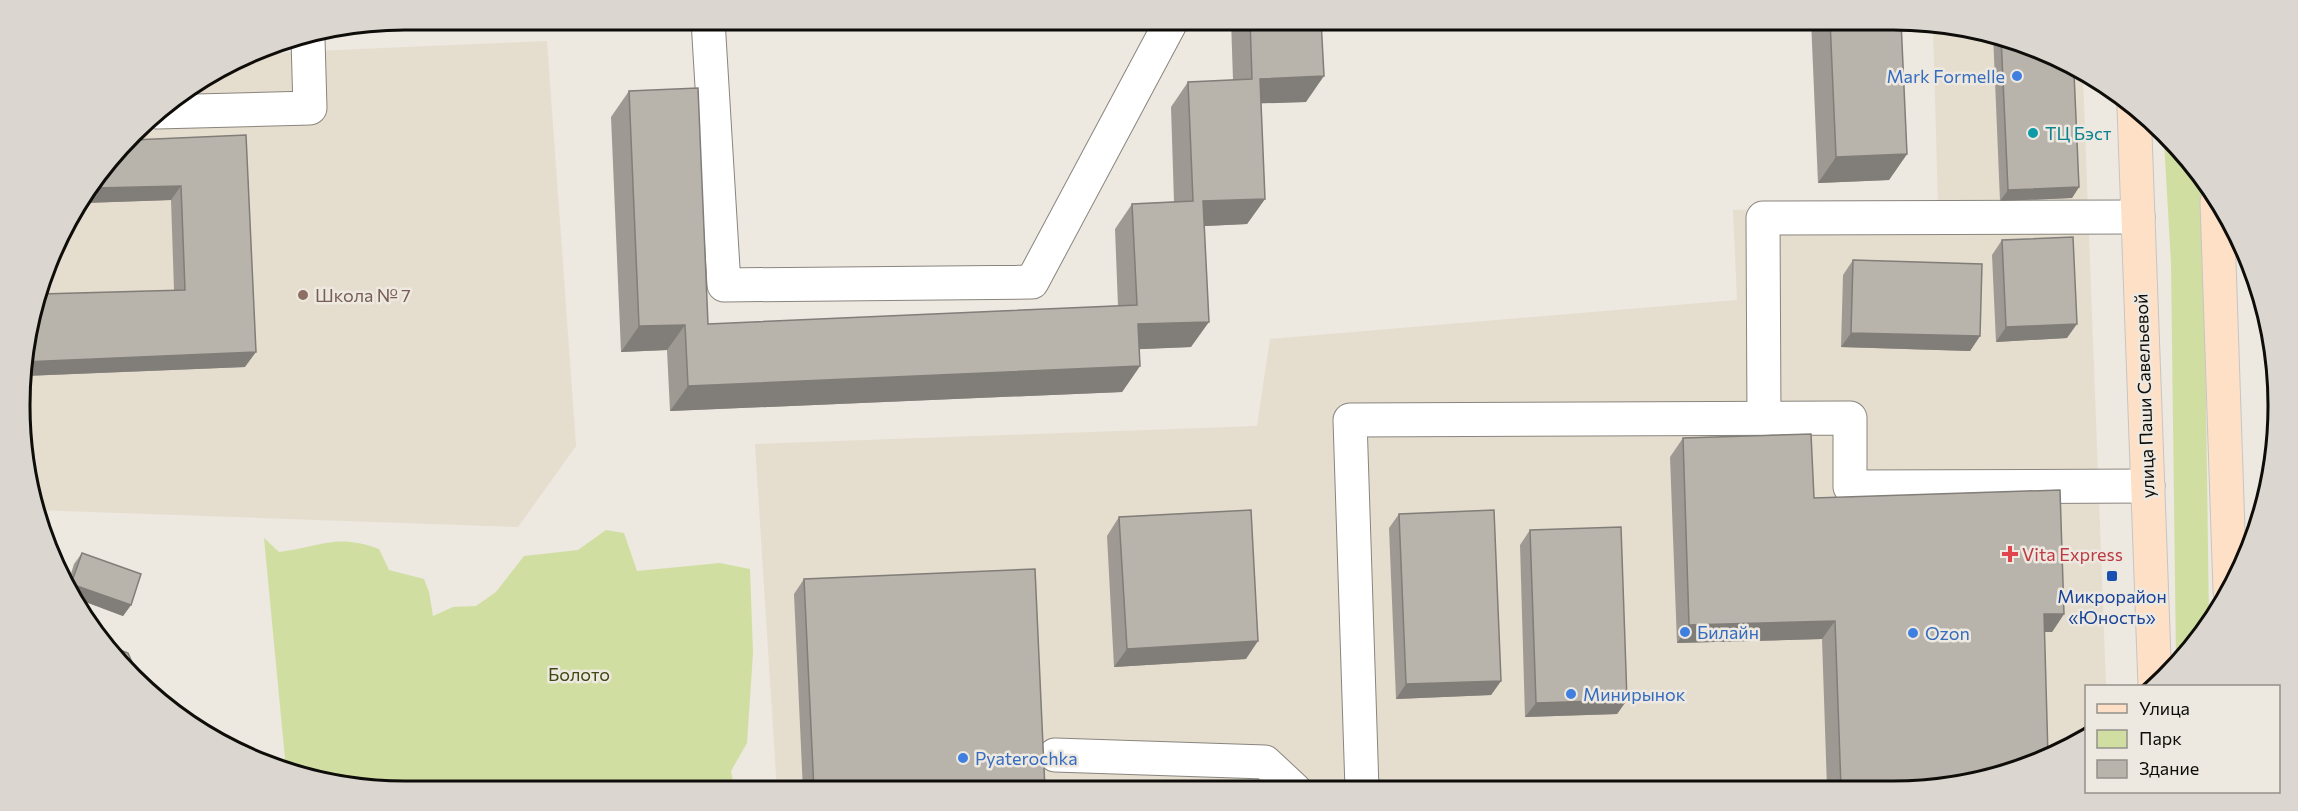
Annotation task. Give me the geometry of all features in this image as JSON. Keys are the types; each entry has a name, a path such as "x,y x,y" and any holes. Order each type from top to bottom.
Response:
{"main road":[{"name":"улица Паши Савельевой","path":"2134,119 2155,674"},
{"path":"2218,217 2229,571"}],"lane":[{"path":"709,30 724,285 1032,282 1167,30"},
{"path":"172,112 310,108 308,43"},
{"path":"1764,419 1763,218 2138,217"},
{"path":"1362,781 1350,420 1850,418 1850,487 2148,486"},
{"path":"1055,755 1265,762 1285,781"}],"shaded area":[{"path":"1933,32 1966,37 2013,50 2083,82 2106,685 2085,685 2085,728 2059,742 2013,761 1966,774 1892,781 776,781 755,444 1257,426 1270,339 1737,300 1733,210 1938,205"},
{"name":"Школа № 7","path":"547,41 576,446 518,527 45,510 37,479 31,430 33,356 50,285 69,239 93,197 108,177 123,158 158,123 218,80 278,53"}],"green space":[{"path":"2164,147 2203,195 2209,608 2176,652 2171,263"},
{"name":"Болото","path":"606,530 624,533 637,571 720,563 750,569 753,653 747,743 731,771 733,781 381,780 332,774 285,761 264,538 279,552 340,542 364,544 379,549 389,570 424,579 433,616 453,607 476,606 496,592 524,556 578,550"}],"building":[{"path":"1250,30 1322,30 1324,76 1260,79 1265,199 1203,201 1209,322 1138,324 1140,366 688,386 685,325 639,326 629,91 698,88 708,324 1137,305 1132,204 1193,201 1188,82 1252,79"},
{"path":"1830,30 1901,30 1907,154 1836,157"},
{"name":"ТЦ Бэст","path":"2001,46 2036,59 2074,77 2079,187 2008,190"},
{"path":"246,135 256,352 33,362 37,332 47,294 185,290 181,186 100,188 140,140"},
{"path":"2073,237 2077,324 2006,327 2002,240"},
{"path":"1853,260 1982,264 1980,336 1851,333"},
{"path":"1811,434 1814,498 2060,490 2064,614 2044,614 2048,747 1990,768 1942,778 1841,781 1835,621 1689,625 1683,438"},
{"path":"1251,510 1258,641 1127,649 1119,517"},
{"path":"1494,510 1501,681 1406,684 1399,514"},
{"path":"1621,527 1627,700 1536,703 1530,530"},
{"path":"82,553 141,574 131,605 76,586 73,579"},
{"path":"1035,569 1045,781 814,781 804,579"},
{"path":"121,650 128,653 132,662"}],"place":[{"name":"Mark Formelle","path":"2017,76"},
{"name":"ТЦ Бэст","path":"2033,133"},
{"name":"Школа № 7","path":"303,295"},
{"name":"Vita Express","path":"2010,554"},
{"name":"Микрорайон «Юность»","path":"2112,576"},
{"name":"Билайн","path":"1685,632"},
{"name":"Ozon","path":"1913,633"},
{"name":"Минирынок","path":"1571,694"},
{"name":"Pyaterochka","path":"963,758"}]}
